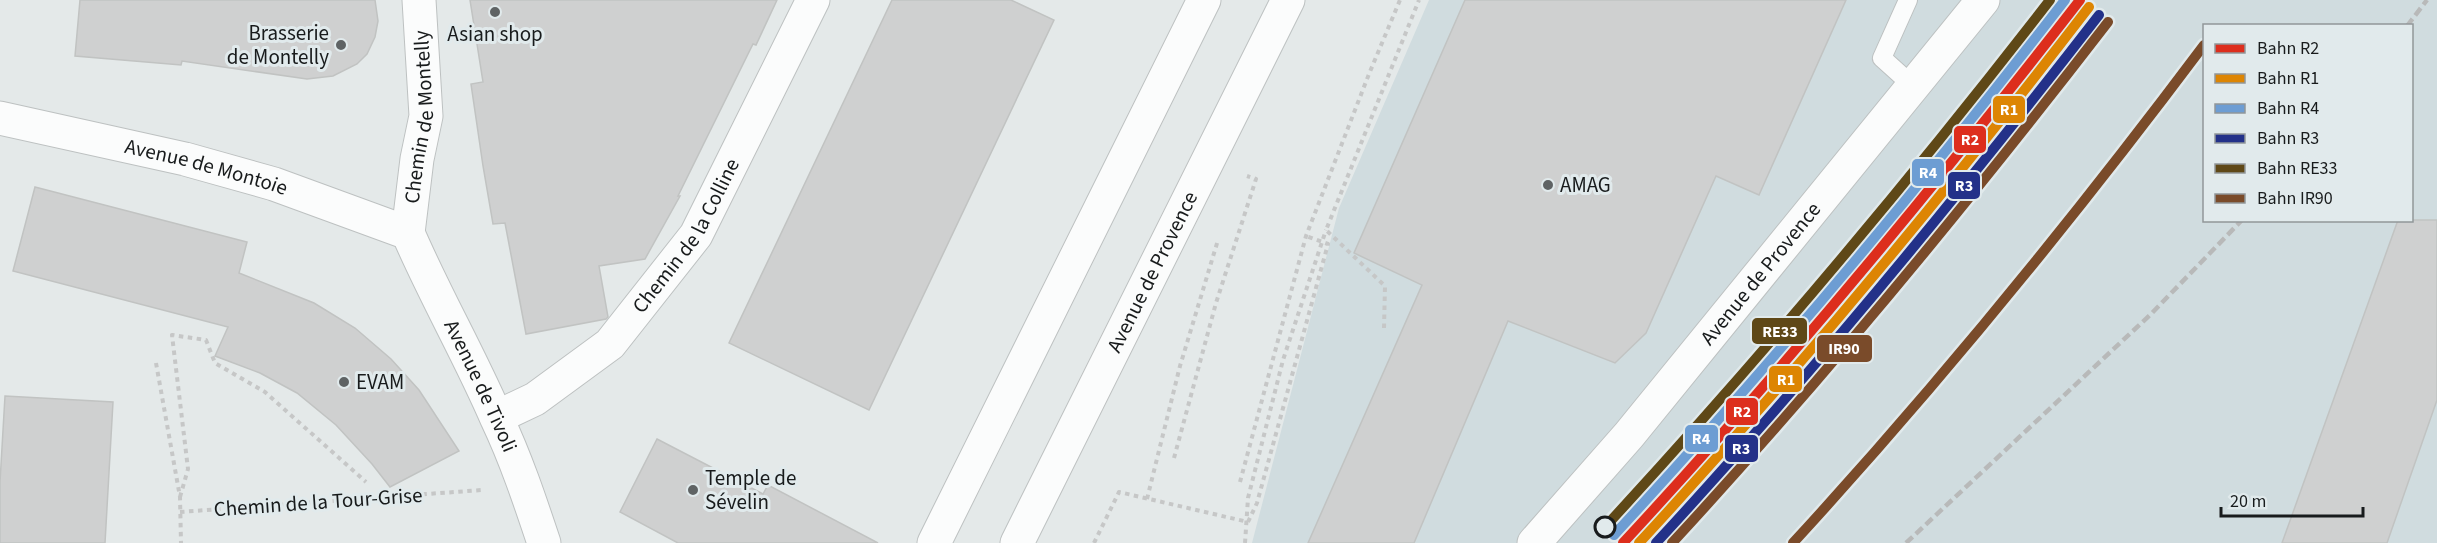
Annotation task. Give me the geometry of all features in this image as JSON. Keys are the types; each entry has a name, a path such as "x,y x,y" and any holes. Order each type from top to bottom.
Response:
{"street":[{"name":"Chemin de Montelly","path":"408,233 417,159 426,116 419,0"},
{"name":"Chemin de la Colline","path":"497,417 535,399 610,344 696,235 813,0"},
{"path":"934,543 1204,0"},
{"name":"Avenue de Provence","path":"1017,543 1288,0"},
{"name":"Avenue de Provence","path":"1534,543 1629,435 1983,0"},
{"name":"Avenue de Montoie","path":"0,118 185,159 274,184 408,233"},
{"name":"Avenue de Tivoli","path":"408,233 431,286 497,417 525,486 544,543"}],"lane":[{"path":"1908,0 1882,58 1912,86"}],"path":[{"path":"1240,482 1306,236 1400,0"},
{"path":"1245,543 1248,498 1283,360 1326,230 1419,0"},
{"path":"1174,458 1216,303 1256,179 1238,173"},
{"path":"1147,499 1180,366 1221,230"},
{"path":"1326,230 1385,286 1384,328"},
{"path":"1248,522 1257,503 1328,244 1306,236"},
{"path":"180,497 188,469 172,335 206,340 215,363 265,392 366,482"},
{"path":"156,363 180,497 182,543"},
{"name":"Chemin de la Tour-Grise","path":"180,512 488,490"},
{"path":"1094,543 1119,492 1248,522"}],"shaded area":[{"path":"1429,0 2437,0 2437,543 1252,543 1339,208"}],"building":[{"path":"80,0 375,0 378,21 375,37 367,54 357,64 333,76 307,79 182,61 181,65 75,56"},
{"path":"470,0 777,0 678,196 680,196 645,259 599,266 608,317 606,319 526,334 505,223 493,224 483,166 471,84 483,82"},
{"path":"892,0 1011,0 1054,20 869,410 729,343"},
{"name":"AMAG","path":"1465,0 1846,0 1759,195 1716,176 1646,333 1615,363 1508,321 1414,543 1308,543 1422,285 1354,253"},
{"path":"35,187 247,242 239,273 314,303 355,328 391,359 419,390 459,451 390,487 336,425 297,393 260,373 215,356 228,327 13,271"},
{"path":"2437,220 2437,400 2387,543 2282,543 2397,222"},
{"path":"5,396 113,402 105,543 0,543 0,482"},
{"name":"Temple de Sévelin","path":"657,439 763,494 768,485 878,543 678,543 620,512"}],"railway":[{"path":"2409,24 2427,0"},
{"path":"1906,543 2150,315 2240,222"}],"rail line":[{"name":"RE33","path":"1605,527 1721,399 1833,268 2050,0"},
{"name":"R4","path":"1614,535 1846,272 2065,0"},
{"name":"R2","path":"1623,543 1742,411 1858,276 2080,0"},
{"name":"R1","path":"1639,543 1814,347 1926,213 2089,7"},
{"name":"R3","path":"1656,543 1828,350 1992,151 2099,15"},
{"name":"IR90","path":"1672,543 1786,416 1896,287 2108,22"},
{"name":"IR90","path":"1793,543 1901,422 2005,299 2203,46"}],"place":[{"name":"Asian shop","path":"495,12"},
{"name":"Brasserie de Montelly","path":"341,45"},
{"name":"AMAG","path":"1548,185"},
{"name":"EVAM","path":"344,382"},
{"name":"Temple de Sévelin","path":"693,490"}]}
